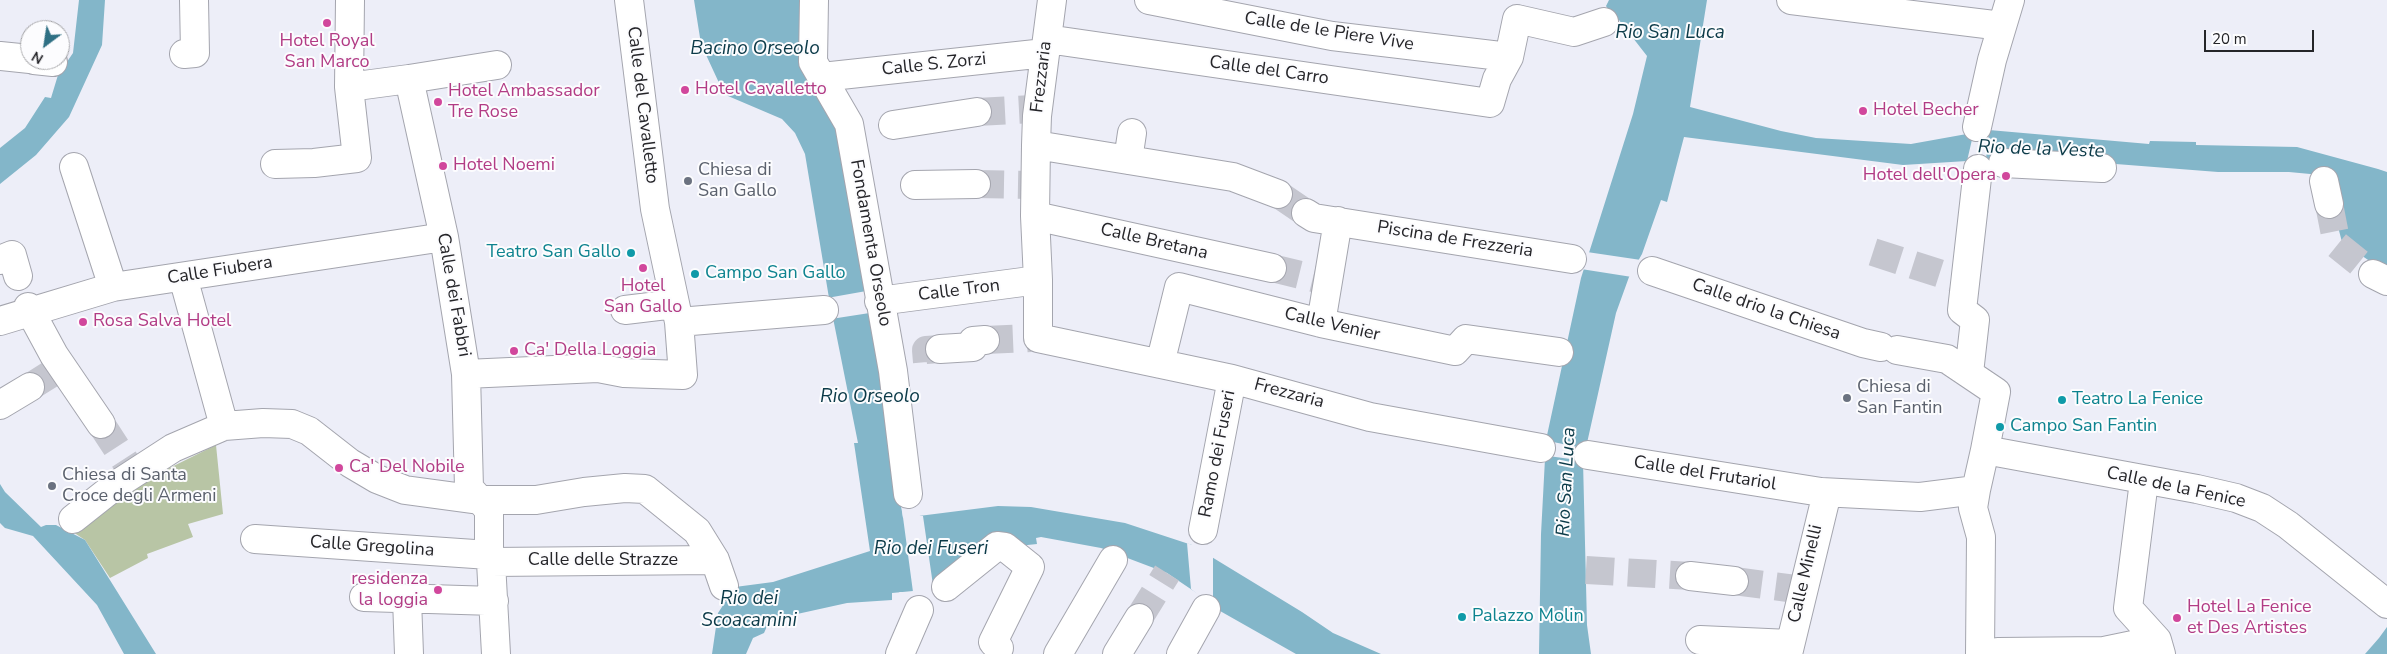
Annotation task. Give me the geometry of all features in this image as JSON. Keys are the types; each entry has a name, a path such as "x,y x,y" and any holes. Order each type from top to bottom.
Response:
{"street":[{"path":"184,54 195,53 194,0"},
{"path":"276,164 314,163 357,158 349,87 350,0"},
{"name":"Calle del Cavalletto","path":"629,0 655,209 677,313"},
{"name":"Fondamenta Orseolo","path":"814,0 814,62 849,124 879,301 896,371 908,494"},
{"name":"Frezzaria","path":"1052,0 1036,110 1033,185 1038,280 1034,338 1232,379 1370,416 1541,448"},
{"name":"Calle de le Piere Vive","path":"1149,0 1332,36 1509,57"},
{"path":"1797,0 2002,26"},
{"path":"1977,127 2010,0"},
{"path":"1509,57 1517,19 1574,32 1604,22"},
{"name":"Calle S. Zorzi","path":"822,77 1046,46"},
{"name":"Calle del Carro","path":"1046,46 1490,103 1497,79 1509,57"},
{"path":"0,56 20,59"},
{"path":"349,87 497,65"},
{"name":"Calle dei Fabbri","path":"408,79 444,237 466,374 469,488 489,510 496,654"},
{"path":"893,125 977,112"},
{"path":"1128,160 1132,133"},
{"path":"1036,145 1233,177 1278,194"},
{"path":"74,166 113,287"},
{"path":"2102,168 1991,166 1962,281 1962,310 1975,320 1958,366 1996,392 1973,508 1981,537 1986,653 2104,651 2159,647"},
{"path":"915,185 976,184"},
{"name":"Piscina de Frezzeria","path":"1306,213 1314,218 1572,259"},
{"name":"Calle Bretana","path":"1035,216 1272,268"},
{"path":"1321,323 1326,281 1338,221"},
{"name":"Calle Fiubera","path":"0,322 29,309 113,287 444,237"},
{"name":"Calle drio la Chiesa","path":"1652,272 1863,343 1958,366"},
{"path":"183,277 224,426"},
{"name":"Calle Tron","path":"879,301 1038,280"},
{"name":"Calle Venier","path":"1160,364 1179,287 1321,323 1455,352 1466,339 1559,352"},
{"path":"29,309 59,368 101,424"},
{"path":"625,310 677,313 824,310"},
{"path":"466,374 598,368 624,373 683,375 677,313"},
{"path":"940,349 973,347 973,341 984,340"},
{"name":"Ramo dei Fuseri","path":"1203,530 1232,379"},
{"path":"0,405 30,387"},
{"path":"73,519 130,469 173,448 224,426 263,423 292,424 309,431 350,463 377,479 405,490 479,500 536,500 584,492 625,488 645,489 697,532 715,560 724,586"},
{"name":"Calle de la Fenice","path":"1985,450 2023,459 2236,498 2262,508 2288,525 2387,604"},
{"name":"Calle del Frutariol","path":"1588,455 1824,496"},
{"path":"2144,481 2128,608 2159,647"},
{"path":"1824,496 1920,497 1976,490"},
{"name":"Calle Minelli","path":"1700,640 1789,649 1824,496"},
{"name":"Calle Gregolina","path":"255,539 490,559"},
{"path":"946,588 997,546 1005,547 1030,567 993,642 999,648"},
{"name":"Calle delle Strazze","path":"490,559 715,560"},
{"path":"1058,654 1113,560"},
{"path":"1690,576 1734,581"},
{"path":"364,597 494,601"},
{"path":"407,599 408,654"},
{"path":"1181,654 1206,609"},
{"path":"900,654 919,610"},
{"path":"1117,654 1139,618"}],"green space":[{"path":"216,445 223,514 188,524 193,537 147,554 148,558 110,578 85,540 73,532 121,492"}],"water":[{"path":"79,0 105,0 102,45 69,117 36,155 0,184 0,148 25,128 45,97 51,98 58,75 61,70 70,70 70,57 73,53"},
{"path":"694,0 804,0 841,133 903,518 998,506 1031,507 1125,523 1192,545 1333,633 1381,654 1296,654 1213,607 1207,600 1167,573 1101,548 1041,537 1036,538 1037,544 1018,546 934,589 892,593 892,600 847,603 779,618 768,624 764,633 753,638 746,654 712,654 718,613 735,587 773,582 870,551 854,443 858,443 829,298 805,154 795,133 782,119 728,96 720,85 701,44"},
{"name":"Rio San Luca","path":"1609,0 1707,0 1690,107 1781,131 1816,138 1911,144 1989,130 2149,144 2150,141 2196,142 2196,145 2297,147 2387,172 2387,273 2342,242 2332,204 2321,175 2289,172 2218,172 2052,159 1903,165 1684,137 1667,202 1661,200 1642,254 1629,277 1616,313 1583,461 1587,625 1591,654 1539,654 1541,534 1546,440 1581,278 1633,114 1647,56 1619,20 1616,22 1606,6"},
{"path":"0,484 5,492 41,527 56,525 85,540 156,654 124,654 97,605 33,536 5,528 0,523"},
{"path":"2387,627 2387,654 2365,654 2379,638"}],"pier":[{"path":"1989,130 1986,159 2003,158 2003,161 1967,161 1974,131"},
{"path":"1587,252 1641,260 1632,277 1581,269"},
{"path":"872,290 876,312 831,319 827,298"},
{"path":"1543,440 1588,449 1585,461 1541,455"},
{"path":"902,494 905,516 919,514 923,516 934,592 901,595 899,592 913,592 900,495"},
{"path":"1192,542 1213,555 1213,607 1191,589 1187,543 1192,545"}],"tunnel":[{"path":"977,112 1033,109"},
{"path":"976,184 1031,185"},
{"path":"1278,194 1306,213"},
{"path":"2329,204 2337,245 2373,274"},
{"path":"1873,252 1960,280"},
{"path":"1272,268 1325,281"},
{"path":"985,340 1031,338"},
{"path":"927,362 926,350 940,349"},
{"path":"30,387 57,370"},
{"path":"101,424 127,464"},
{"path":"1586,570 1690,576"},
{"path":"1139,618 1167,573"},
{"path":"1734,581 1803,590"}],"place":[{"name":"Hotel Royal San Marco","path":"327,23"},
{"name":"Hotel Cavalletto","path":"685,90"},
{"name":"Hotel Ambassador Tre Rose","path":"438,102"},
{"name":"Hotel Becher","path":"1863,111"},
{"name":"Hotel Noemi","path":"443,166"},
{"name":"Hotel dell'Opera","path":"2006,176"},
{"name":"Chiesa di San Gallo","path":"688,181"},
{"name":"Teatro San Gallo","path":"631,253"},
{"name":"Hotel San Gallo","path":"643,268"},
{"name":"Campo San Gallo","path":"695,274"},
{"name":"Rosa Salva Hotel","path":"83,322"},
{"name":"Ca' Della Loggia","path":"514,351"},
{"name":"Chiesa di San Fantin","path":"1847,398"},
{"name":"Teatro La Fenice","path":"2062,400"},
{"name":"Campo San Fantin","path":"2000,427"},
{"name":"Ca' Del Nobile","path":"339,468"},
{"name":"Chiesa di Santa Croce degli Armeni","path":"52,486"},
{"name":"residenza la loggia","path":"438,590"},
{"name":"Palazzo Molin","path":"1462,617"},
{"name":"Hotel La Fenice et Des Artistes","path":"2177,618"}],"water label":[{"name":"Bacino Orseolo","path":"755,49"},
{"name":"Rio de la Veste","path":"2041,150"},
{"name":"Rio Orseolo","path":"870,397"},
{"name":"Rio dei Fuseri","path":"931,549"},
{"name":"Rio dei Scoacamini","path":"749,610"}]}
